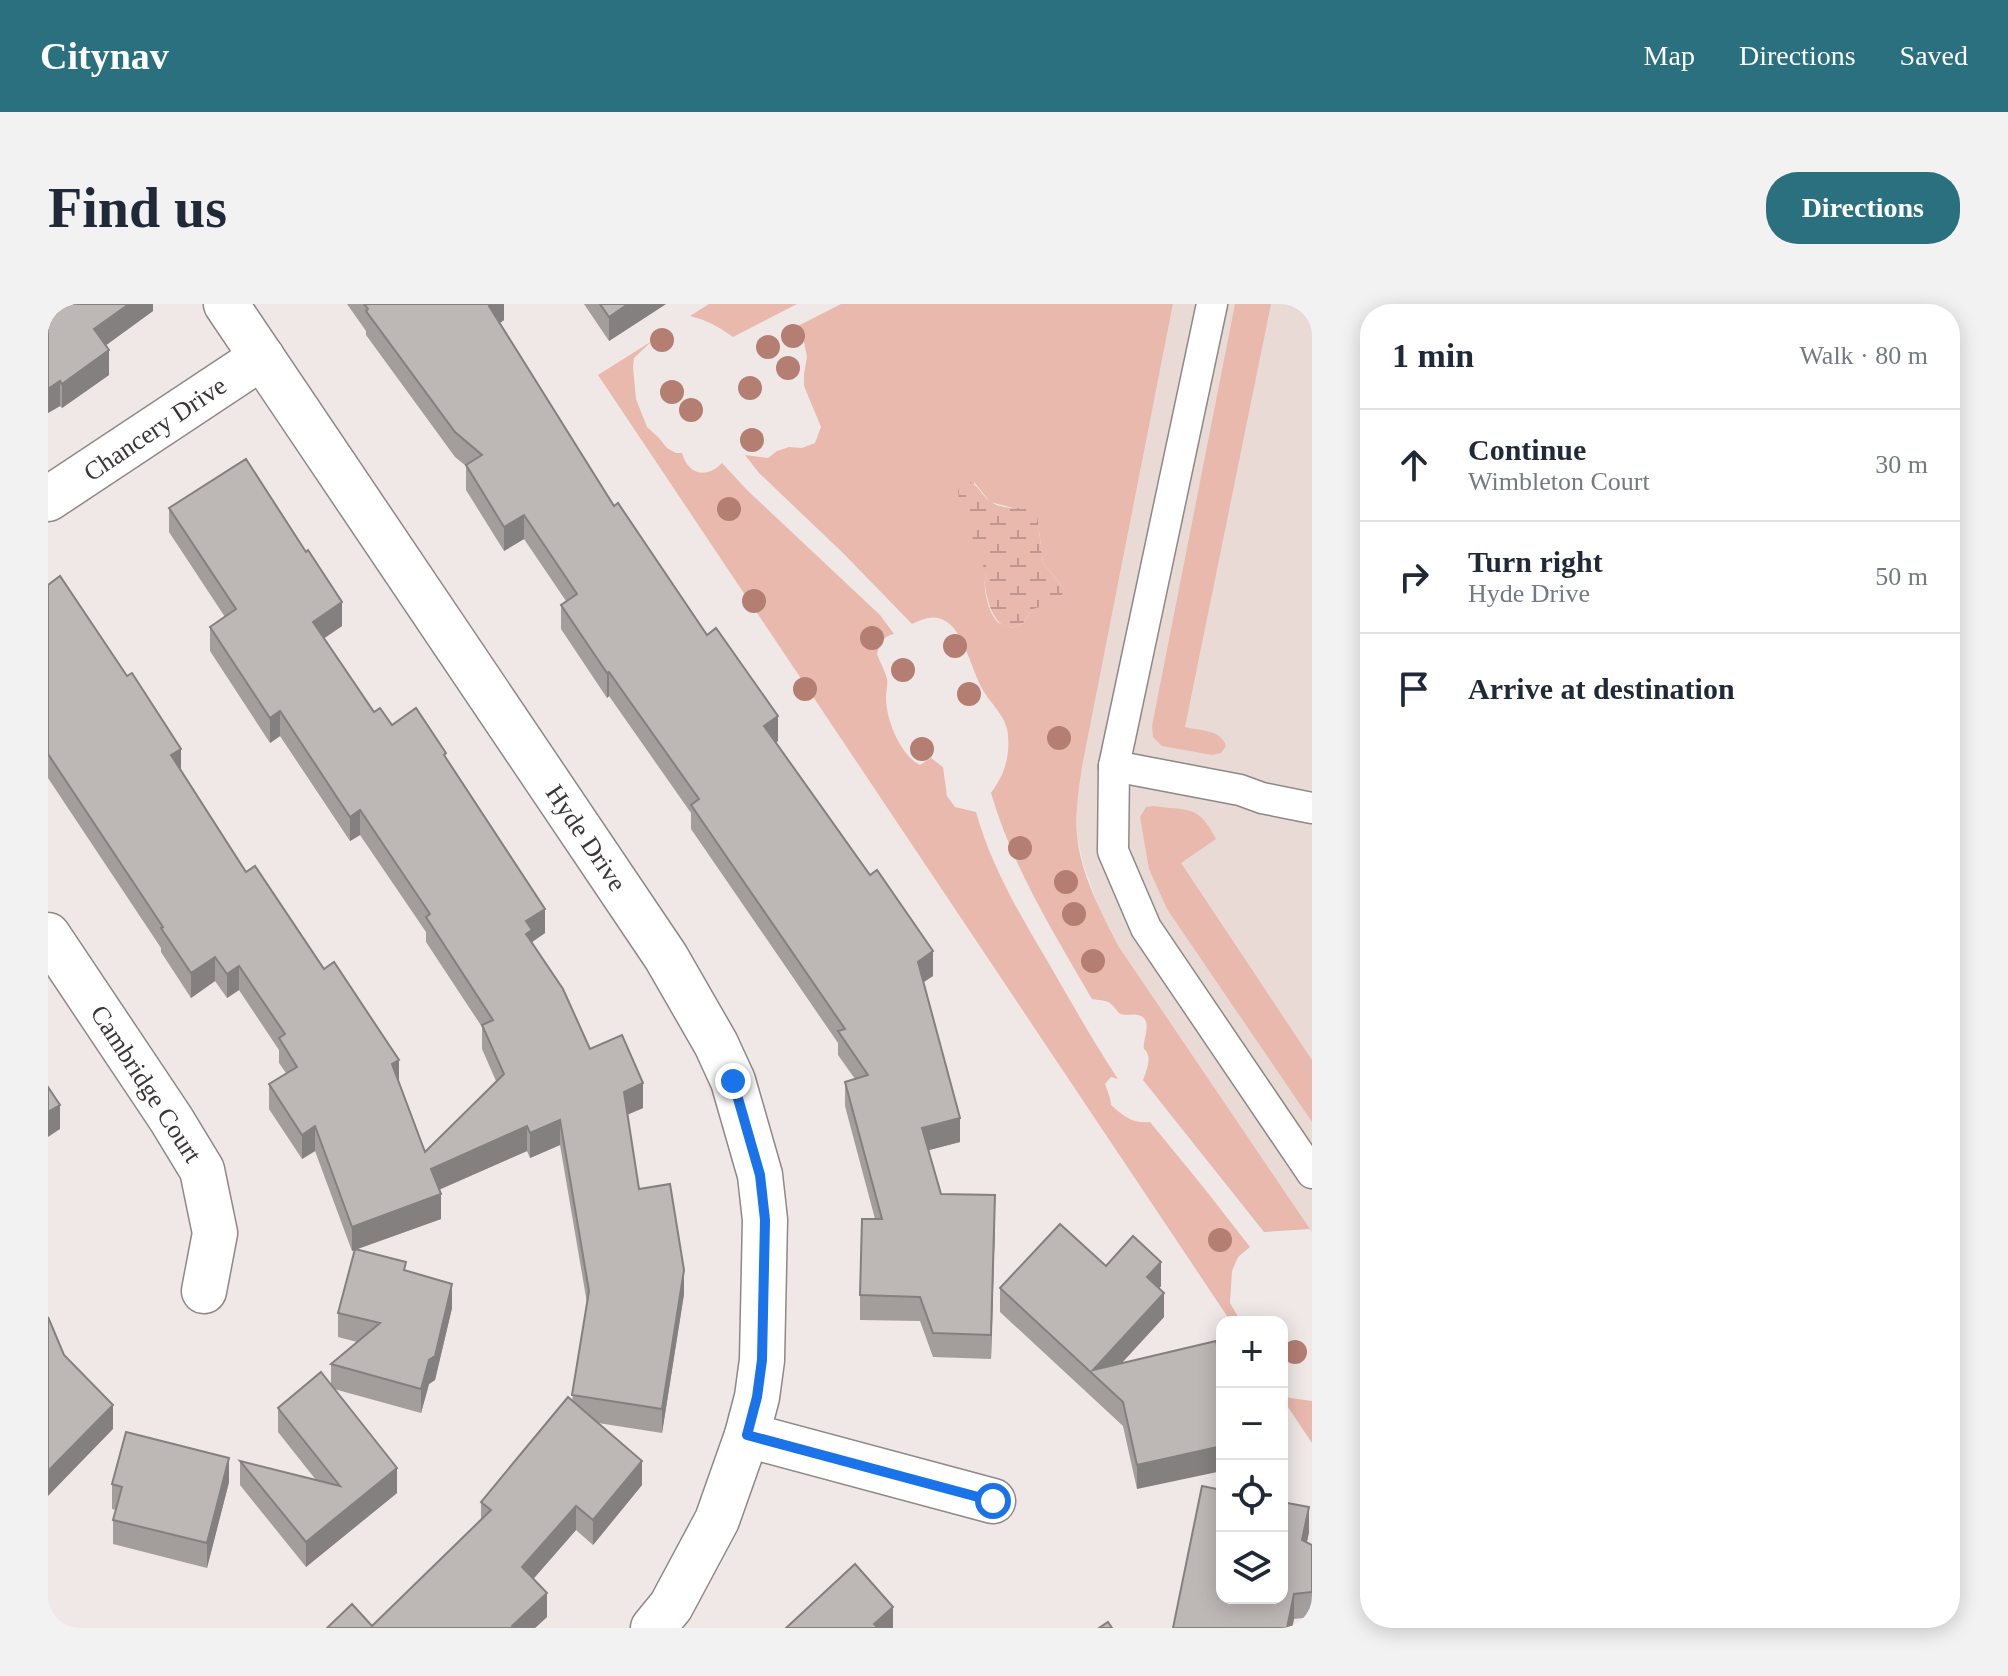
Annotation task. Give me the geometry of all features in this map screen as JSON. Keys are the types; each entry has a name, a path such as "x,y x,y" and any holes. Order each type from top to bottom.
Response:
{"street":[{"name":"Hyde Drive","path":"226,304 666,957 716,1044 733,1081 760,1175 765,1220 762,1360 757,1397 717,1520 671,1606 653,1628"},
{"name":"Chancery Drive","path":"48,499 262,357"},
{"name":"Cambridge Court","path":"48,935 202,1170 215,1233 204,1291"},
{"path":"747,1435 993,1501"}],"lane":[{"path":"1212,304 1114,766 1113,851 1146,928 1312,1173"},
{"path":"1114,766 1240,790 1262,798 1312,808"}],"shaded area":[{"path":"1173,304 1312,304 1312,1233 1119,947 1099,908 1077,836 1082,767"}],"green space":[{"path":"709,304 797,304 733,337 713,324 690,316"},
{"path":"841,304 1173,304 1082,767 1077,810 1079,851 1087,879 1119,947 1310,1229 1264,1232 1143,1080 1148,1061 1144,1048 1145,1020 1138,1015 1119,1013 1108,1002 1092,999 1035,899 1000,820 991,793 1007,759 1007,729 984,692 959,635 943,620 925,619 912,624 759,473 745,455 768,458 789,447 802,448 815,443 821,427 804,386 807,357 803,337 794,328","holes":["974,482 990,502 1037,514 1043,563 1064,589 1033,609 1023,623 1012,628 995,619 987,600"]},
{"path":"1235,304 1271,304 1185,727 1215,734 1223,740 1226,746 1221,753 1212,755 1162,746 1153,737 1152,726"},
{"path":"652,341 634,358 633,367 636,399 647,427 667,448 682,453 693,470 704,473 722,463 880,615 894,634 882,641 877,654 887,679 886,698 891,726 900,745 920,765 931,758 943,767 947,796 955,807 976,812 998,871 1017,908 1118,1079 1111,1077 1105,1084 1111,1105 1138,1122 1150,1122 1250,1247 1238,1257 1232,1271 1230,1303 1238,1316 1227,1316 598,375"},
{"path":"968,481 997,505 1033,508 1037,514 1043,563 1064,589 1060,601 1033,609 1023,623 1012,628 996,619 988,600 986,574 959,502 958,490"},
{"path":"1146,807 1184,809 1198,814 1216,839 1181,863 1312,1060 1312,1122 1167,909 1149,869 1140,817"},
{"path":"1288,1397 1312,1401 1312,1443 1288,1407"}],"building":[{"path":"48,304 129,304 94,329 109,350 62,384 60,381 48,389"},
{"path":"364,304 492,304 489,306 614,506 618,503 707,635 716,628 778,716 764,726 870,875 877,870 933,951 918,962 960,1118 922,1128 941,1194 995,1195 991,1335 933,1333 920,1297 860,1295 862,1219 882,1219 845,1082 868,1075 838,1031 845,1029 691,805 699,799 561,605 577,594 524,515 504,527 466,465 482,455 455,432 366,311 368,309"},
{"path":"600,304 628,304 609,317"},
{"path":"246,459 342,602 313,622 374,712 380,708 392,725 416,708 545,909 526,921 532,930 526,934 563,989 590,1049 622,1035 643,1083 624,1092 639,1189 670,1184 684,1270 662,1409 572,1395 589,1291 560,1120 530,1133 527,1126 431,1169 441,1194 352,1227 315,1126 302,1135 269,1084 297,1067 279,1038 285,1034 239,966 227,974 215,957 191,973 48,754 48,585 60,576 127,676 132,673 181,749 171,755 246,872 255,866 324,969 334,962 399,1060 392,1064 425,1152 504,1074 482,1025 493,1020 426,917 430,914 360,810 350,817 280,711 270,718 210,627 236,609 169,508"},
{"path":"48,1087 60,1105 48,1112"},
{"path":"1060,1224 1106,1266 1133,1236 1161,1262 1147,1277 1164,1293 1093,1370 1216,1341 1216,1447 1137,1465 1123,1402 1000,1288"},
{"path":"355,1249 406,1262 404,1270 452,1284 435,1356 429,1360 421,1389 331,1364 380,1323 338,1313"},
{"path":"48,1317 64,1355 113,1405 48,1471"},
{"path":"321,1372 397,1468 306,1542 240,1461 340,1486 278,1408"},
{"path":"568,1397 642,1461 593,1520 576,1506 522,1567 547,1593 512,1626 514,1628 327,1628 352,1604 372,1626 491,1510 481,1502"},
{"path":"126,1432 229,1458 207,1543 113,1520 122,1487 112,1484"},
{"path":"1202,1486 1216,1489 1216,1604 1288,1604 1288,1503 1309,1507 1302,1540 1312,1545 1312,1592 1294,1594 1287,1628 1173,1628"},
{"path":"855,1564 893,1607 874,1624 878,1628 786,1628"}],"route":[{"path":"733,1081 760,1175 765,1220 762,1360 747,1435 993,1501"}]}
